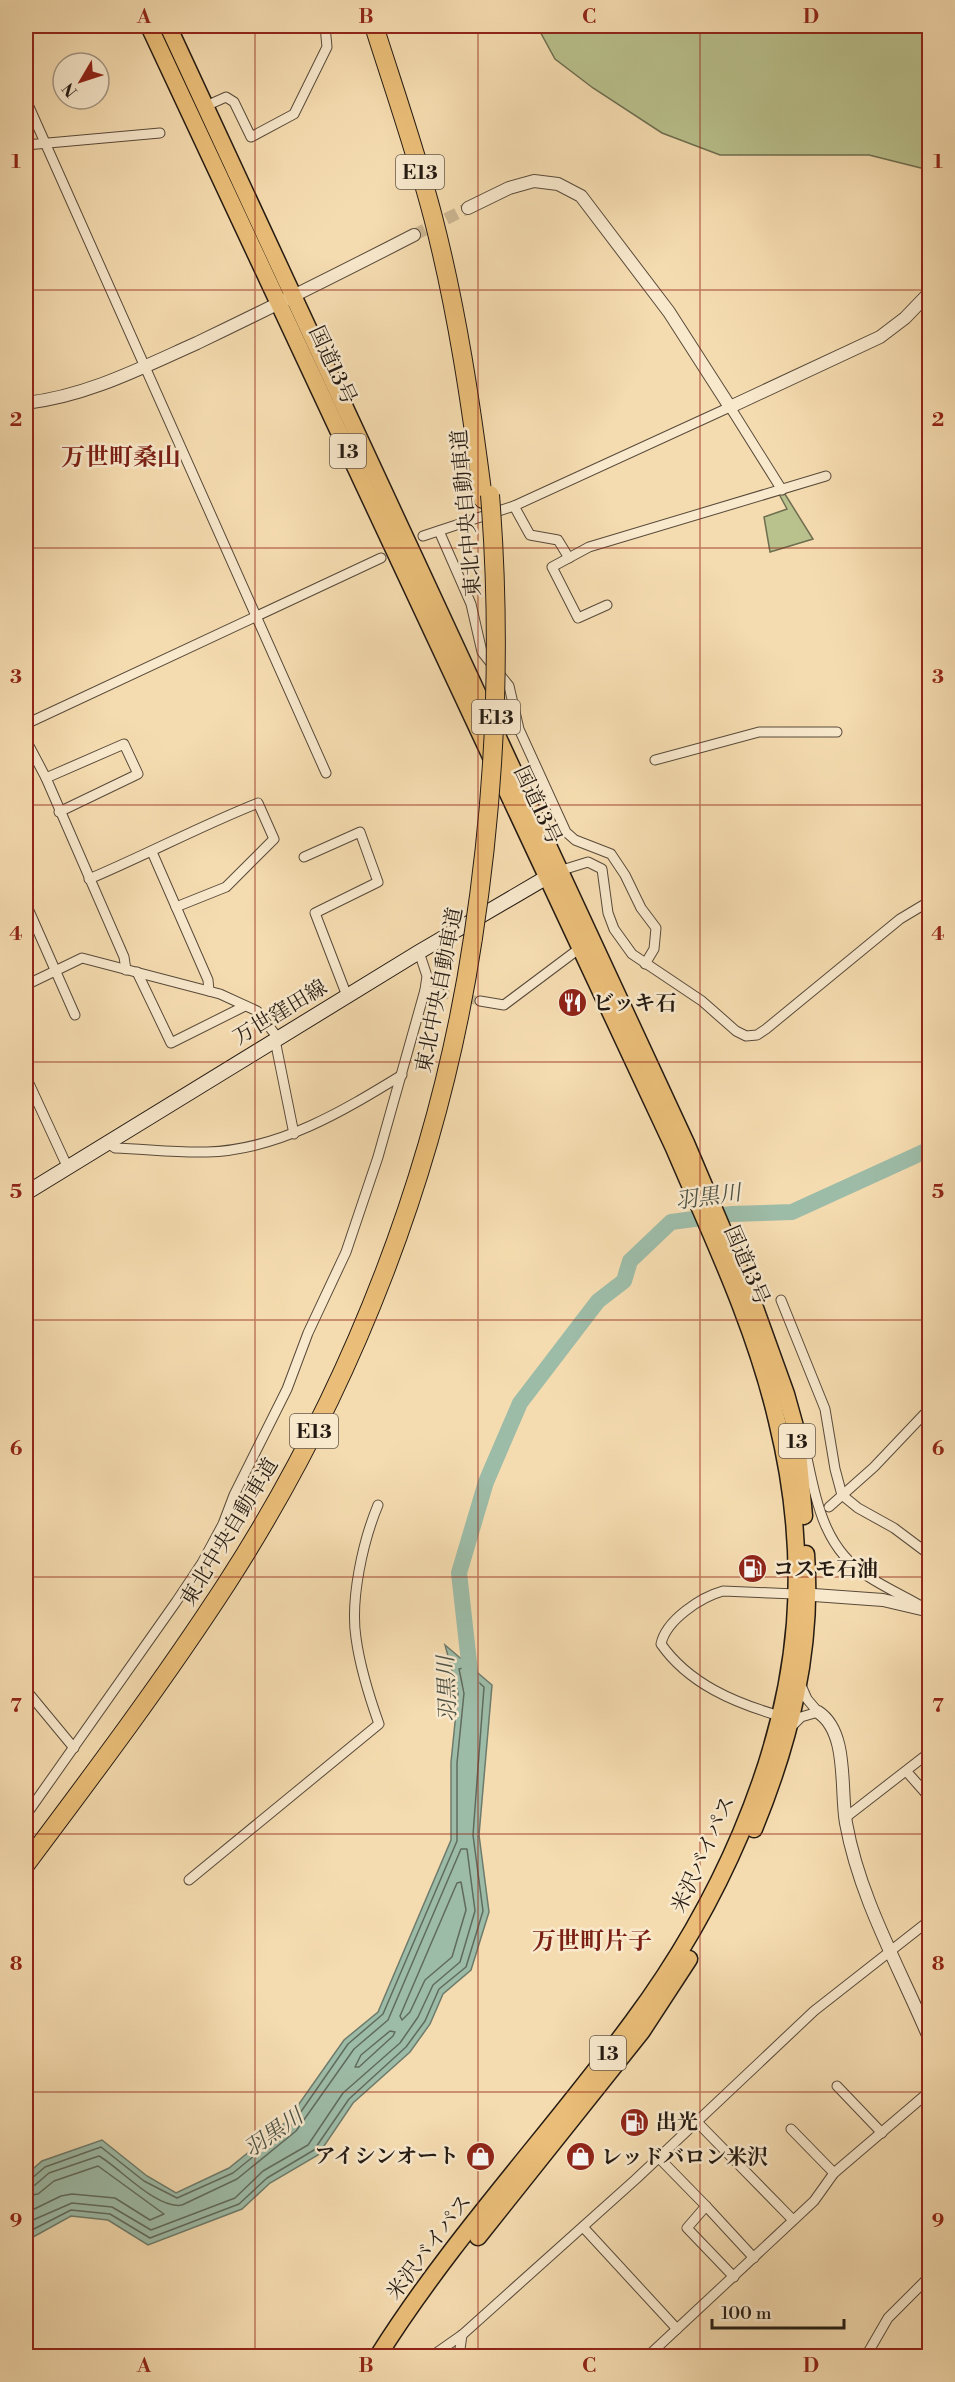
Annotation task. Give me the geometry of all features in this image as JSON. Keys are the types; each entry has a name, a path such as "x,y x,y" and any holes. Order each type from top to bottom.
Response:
{"highway":[{"name":"国道13号","path":"149,26 680,1145 744,1297 791,1413 800,1468 802,1594"},
{"name":"国道13号","path":"168,26 295,296 553,874 580,948 680,1145"},
{"path":"367,26 391,79"},
{"name":"東北中央自動車道","path":"374,26 433,216 455,311 487,497"},
{"name":"東北中央自動車道","path":"26,1850 162,1662 237,1546 299,1435 349,1332 378,1261 423,1125 469,937 492,802 497,702 495,564 480,411 454,269 438,202 384,26"},
{"name":"東北中央自動車道","path":"26,1864 113,1747 227,1583 269,1513 328,1401 387,1266 430,1138 462,1009 469,937"},
{"name":"国道13号","path":"744,1297 781,1437 791,1496 796,1567 802,1594"},
{"name":"米沢バイパス","path":"378,2356 461,2240 626,2031 665,1976 710,1899 747,1817 800,1680 802,1594"},
{"name":"米沢バイパス","path":"390,2356 477,2239 642,2031 700,1940 741,1859 777,1773 794,1632 802,1594"}],"main road":[{"name":"万世窪田線","path":"26,1193 419,952 553,874"}],"street":[{"path":"206,106 226,97 234,102 251,137 294,114 327,47 325,26"},
{"path":"26,100 258,616 326,773"},
{"path":"26,145 160,134"},
{"path":"468,208 509,188 534,181 558,184 581,196 669,312 782,490"},
{"path":"26,403 90,390 145,367 280,304 414,236"},
{"path":"423,536 514,506 880,338 905,318 930,292"},
{"path":"607,604 578,618 552,567 589,547 826,476"},
{"path":"514,506 530,535 558,540 569,558"},
{"path":"439,531 473,610 482,652 509,686 519,729 566,832 575,840 611,854 625,874 641,908 656,928 654,950 645,964"},
{"path":"26,724 381,558"},
{"path":"655,760 759,732 837,732"},
{"path":"26,740 46,778 124,957 126,970"},
{"path":"46,778 124,744 138,774 59,812"},
{"path":"89,879 152,852 200,826 258,803 274,838 226,887 176,907"},
{"path":"304,857 360,832 378,882 315,913 347,996"},
{"path":"152,852 208,980 209,991"},
{"path":"553,874 588,862 602,869 608,913 614,929 632,954 702,1001 736,1032 747,1036 758,1035 900,919 930,901"},
{"path":"26,904 75,1015"},
{"path":"480,1001 504,1005 580,948"},
{"path":"26,1815 189,1583 223,1524 234,1495 287,1389 308,1334 346,1252 402,1075 427,976 419,952"},
{"path":"26,985 82,958 209,991 257,1011 277,1039 294,1134"},
{"path":"137,972 171,1044 245,1006"},
{"path":"425,990 440,993"},
{"path":"106,1142 116,1148 210,1152 259,1144 294,1134 402,1075"},
{"path":"26,1077 67,1166"},
{"path":"781,1300 825,1409 835,1469 842,1495 858,1509 894,1528 930,1555"},
{"path":"829,1507 874,1467 930,1408"},
{"path":"791,1413 802,1437 821,1519 833,1543 867,1576 929,1611"},
{"path":"189,1880 379,1724 368,1692 355,1636 358,1576 368,1528 378,1505"},
{"path":"818,1712 785,1721 714,1691 669,1656 661,1644 663,1636 681,1615 713,1593 723,1591 883,1599 929,1611"},
{"path":"800,1680 807,1699 830,1723 839,1743 845,1818 857,1871 930,2040"},
{"path":"26,1690 74,1748"},
{"path":"845,1818 930,1752"},
{"path":"907,1772 930,1798"},
{"path":"432,2356 462,2335 583,2227 698,2122 740,2078 814,2011 930,1920"},
{"path":"837,2086 882,2133"},
{"path":"648,2356 814,2201 834,2173 930,2091"},
{"path":"698,2122 794,2220"},
{"path":"791,2129 834,2173"},
{"path":"659,2158 754,2258"},
{"path":"706,2206 687,2228 734,2277"},
{"path":"583,2227 677,2329"},
{"path":"866,2356 888,2318 930,2276"},
{"path":"459,2356 462,2335"}],"green space":[{"path":"537,26 929,26 929,170 869,155 720,155 662,133 593,88 555,59"},
{"path":"783,491 813,539 770,552 764,517 787,509 779,494"}],"water":[{"path":"445,1645 492,1685 479,1835 489,1912 471,1970 443,1994 430,2024 410,2052 353,2103 318,2155 270,2183 242,2209 148,2245 108,2220 71,2216 26,2241 26,2175 42,2161 102,2140 147,2176 176,2193 229,2168 287,2121 344,2040 378,2012 451,1840 451,1762 458,1693"}],"waterway":[{"name":"羽黒川","path":"472,1689 459,1573 486,1482 520,1403 598,1301 624,1281 630,1261 671,1222 732,1214 792,1212 930,1149"}],"tunnel":[{"path":"414,235 468,208"},
{"path":"440,993 480,1001"}],"place":[{"name":"ビッキ石","path":"572,1003"},
{"name":"コスモ石油","path":"752,1569"},
{"name":"出光","path":"635,2122"},
{"name":"アイシンオート","path":"480,2156"},
{"name":"レッドバロン米沢","path":"580,2157"}],"district":[{"name":"万世町桑山","path":"121,457"},
{"name":"万世町片子","path":"592,1941"}]}
